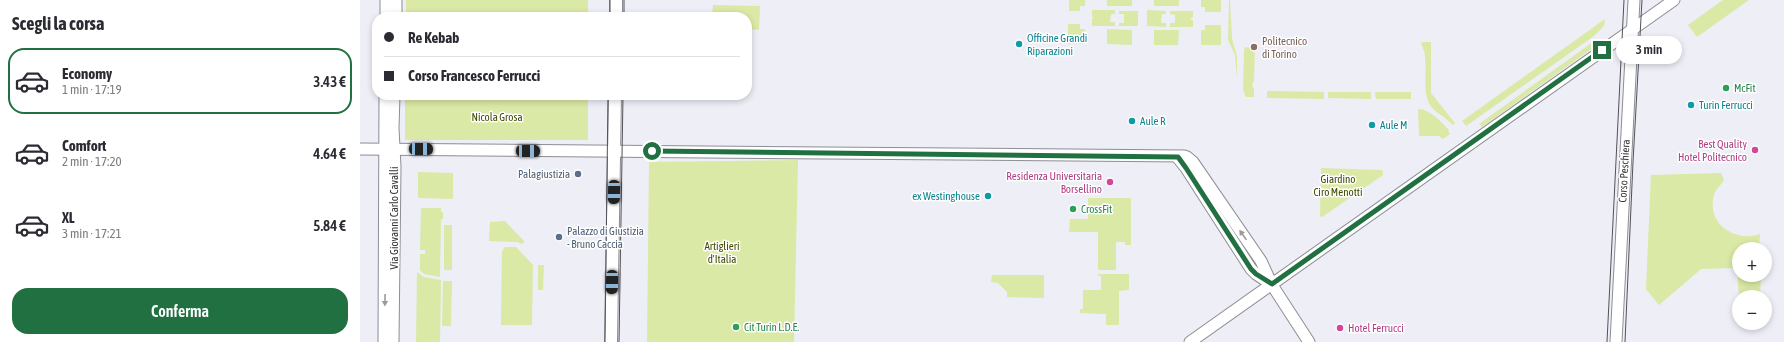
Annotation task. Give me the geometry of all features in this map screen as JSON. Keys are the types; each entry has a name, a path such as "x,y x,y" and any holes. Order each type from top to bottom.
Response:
{"main road":[{"path":"616,0 616,12"},
{"path":"611,342 615,100"}],"street":[{"path":"386,0 386,12"},
{"path":"396,0 396,12"},
{"name":"Corso Peschiera","path":"1616,342 1634,0"},
{"path":"1190,342 1674,0"},
{"name":"Via Giovanni Carlo Cavalli","path":"385,100 389,149 395,167 393,342"},
{"name":"Via Giovanni Carlo Cavalli","path":"384,342 389,149 394,100"},
{"path":"360,149 614,150 1188,157 1193,162 1265,267 1272,284 1310,342"}],"green space":[{"path":"406,0 588,0 588,12 406,12"},
{"path":"1069,0 1085,0 1085,6 1080,6 1080,11 1069,11"},
{"path":"1107,0 1132,0 1132,6 1107,6"},
{"path":"1154,0 1179,0 1179,6 1154,6"},
{"path":"1201,0 1221,0 1221,12 1205,12 1205,7 1201,7"},
{"path":"1229,0 1232,38 1237,57 1237,79 1235,55 1228,40"},
{"path":"1723,0 1749,0 1697,37 1688,25"},
{"path":"713,5 760,6 759,30 752,29 752,12 712,12"},
{"path":"1092,10 1115,10 1115,14 1111,14 1110,22 1115,22 1115,26 1092,26 1092,19 1094,17 1092,17"},
{"path":"1147,10 1166,11 1166,14 1162,14 1161,23 1166,23 1166,27 1147,26"},
{"path":"1119,11 1138,11 1138,26 1119,26 1119,23 1124,23 1124,14 1119,14"},
{"path":"1170,11 1193,11 1193,17 1191,20 1193,20 1193,27 1170,27 1170,23 1175,23 1175,15 1170,14"},
{"path":"1605,19 1604,26 1594,36 1466,126 1462,121"},
{"path":"1068,24 1080,24 1080,29 1085,29 1085,44 1068,44"},
{"path":"1205,25 1221,25 1221,45 1201,45 1201,30 1205,30"},
{"path":"1107,29 1132,30 1132,45 1107,44"},
{"path":"1154,30 1179,30 1178,45 1154,45"},
{"path":"1597,39 1600,43 1482,127 1479,124"},
{"path":"1422,42 1431,42 1431,93 1455,123 1453,125 1432,108 1427,98 1425,57 1421,44"},
{"path":"1245,47 1255,48 1254,80 1252,86 1254,89 1254,97 1246,97 1243,90"},
{"path":"1267,91 1324,92 1324,99 1267,98"},
{"path":"1328,92 1371,92 1371,99 1328,98"},
{"path":"1375,92 1411,92 1411,99 1376,99"},
{"name":"Nicola Grosa","path":"405,100 588,100 588,140 405,140"},
{"path":"1418,109 1427,111 1435,116 1449,130 1448,131 1450,134 1443,139 1439,136 1419,136"},
{"name":"Artiglieri d'Italia","path":"798,160 794,342 647,342 649,162"},
{"name":"Giardino Ciro Menotti","path":"1321,168 1382,170 1383,175 1322,217 1320,216"},
{"path":"418,172 453,173 453,199 418,198"},
{"path":"1721,173 1724,180 1715,193 1713,205 1714,215 1718,222 1725,229 1741,236 1760,234 1759,242 1732,242 1732,268 1701,269 1659,305 1646,289 1651,175"},
{"path":"1088,198 1131,198 1131,245 1125,245 1125,242 1116,242 1116,270 1098,270 1098,232 1069,232 1070,219 1088,219"},
{"path":"421,208 441,208 441,212 443,212 443,219 441,219 440,277 424,274 420,270 420,254 425,254 425,250 420,250"},
{"path":"505,221 525,242 521,244 518,242 489,241 490,222"},
{"path":"444,225 452,225 452,270 444,270"},
{"path":"505,247 516,247 533,265 532,325 501,325 502,251"},
{"path":"538,265 544,265 543,290 538,290"},
{"path":"417,272 424,277 441,280 440,342 416,342"},
{"path":"1098,274 1129,274 1129,290 1119,291 1119,325 1106,325 1106,314 1080,313 1080,309 1083,309 1083,290 1101,290 1101,276 1098,276"},
{"path":"992,275 1044,275 1044,298 1007,297 1007,292 998,283 991,282"},
{"path":"443,281 452,281 451,326 442,326"},
{"path":"1738,282 1761,282 1760,290 1739,290"}],"tram line":[{"path":"610,0 610,12"},
{"path":"624,0 624,12"},
{"path":"1607,342 1624,0"},
{"path":"1625,342 1642,0"},
{"path":"605,342 608,100"},
{"path":"619,342 623,100"}],"place":[{"name":"Officine Grandi Riparazioni","path":"1019,44"},
{"name":"Politecnico di Torino","path":"1254,47"},
{"name":"McFit","path":"1726,88"},
{"name":"Turin Ferrucci","path":"1691,105"},
{"name":"Aule R","path":"1132,121"},
{"name":"Aule M","path":"1372,125"},
{"name":"Best Quality Hotel Politecnico","path":"1755,150"},
{"name":"Palagiustizia","path":"578,174"},
{"name":"Residenza Universitaria Borsellino","path":"1110,182"},
{"name":"ex Westinghouse","path":"988,196"},
{"name":"CrossFit","path":"1073,209"},
{"name":"Palazzo di Giustizia - Bruno Caccia","path":"559,237"},
{"name":"Cit Turin L.D.E.","path":"736,327"},
{"name":"Hotel Ferrucci","path":"1340,328"}],"route":[{"path":"652,151 1178,157 1251,269 1272,284 1432,170 1466,148 1602,50"}]}
